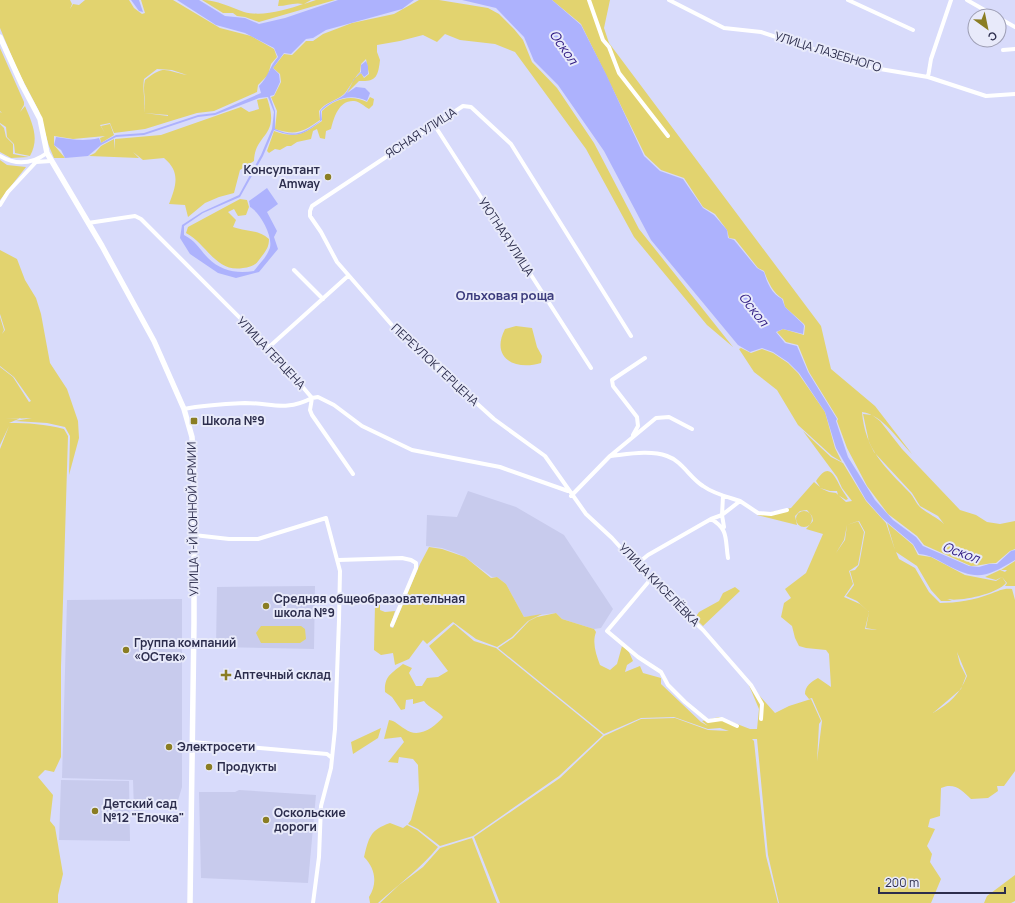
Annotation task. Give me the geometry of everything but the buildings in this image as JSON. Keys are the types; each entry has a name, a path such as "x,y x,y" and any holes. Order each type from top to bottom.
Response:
{"main road":[{"name":"УЛИЦА 1-Й КОННОЙ АРМИИ","path":"0,37 22,85 40,119 47,153 154,341 184,409 190,430 193,451 194,535 190,903"}],"street":[{"path":"589,0 603,40 609,47 619,73 668,136"},
{"name":"УЛИЦА ЛАЗЕБНОГО","path":"669,0 724,28 761,32 868,67 928,77 986,96 1015,94"},
{"path":"848,0 913,30"},
{"path":"928,77 931,59 951,0"},
{"path":"967,0 981,8"},
{"path":"1003,50 1015,49"},
{"name":"ЯСНАЯ УЛИЦА","path":"336,262 321,232 310,216 312,206 435,126 463,106 471,107 511,144 631,336"},
{"name":"УЮТНАЯ УЛИЦА","path":"435,126 590,368"},
{"path":"0,205 8,192 36,162 47,153"},
{"path":"0,156 11,163 52,161"},
{"name":"УЛИЦА ГЕРЦЕНА","path":"88,223 135,216 141,219 269,347 312,398 318,397 334,405 362,426 412,450 500,467 568,491"},
{"name":"ПЕРЕУЛОК ГЕРЦЕНА","path":"336,262 398,332 494,419 545,456"},
{"path":"294,270 323,299"},
{"path":"269,347 348,276"},
{"path":"632,438 638,426 637,417 613,386 612,380 645,358"},
{"path":"184,409 206,405 247,403 281,407 312,398 310,410 312,415 352,474"},
{"path":"571,496 610,456 656,418 678,420 692,429"},
{"path":"610,456 636,453 668,456 678,463 702,486 723,496 740,501 758,513 771,514 787,510"},
{"name":"УЛИЦА КИСЕЛЁВКА","path":"545,456 571,496 586,514 612,538 650,580 703,630 751,685 762,704 761,719"},
{"path":"723,496 722,515 728,558"},
{"path":"636,564 648,554 711,519 722,515 740,501"},
{"path":"194,535 246,540 269,536 326,518 338,560 340,586 335,729 332,758 321,806 319,857 313,903"},
{"path":"711,519 724,528"},
{"path":"338,560 402,558 416,563 416,568 392,625"},
{"path":"650,580 607,631 638,657 661,672 668,685 685,702 708,721 722,719 737,726"},
{"path":"192,742 327,754 332,758"}],"shaded area":[{"path":"0,0 70,0 72,4 70,9 73,4 79,5 85,0 129,0 134,8 142,14 145,13 141,0 173,0 220,28 251,36 274,49 277,57 271,64 268,75 258,85 257,92 214,111 197,113 145,129 114,133 110,123 100,125 105,133 101,126 110,124 114,135 101,143 100,138 105,136 73,139 54,136 54,145 65,158 54,158 39,111 17,69 0,28","holes":["157,69 172,70 187,75 161,70 145,80 144,113 143,88 144,79","144,113 168,115 168,116"]},
{"path":"202,0 218,2 244,12 258,14 282,10 303,4 297,3 278,6 279,0 311,0 304,4 316,0 335,0 259,22 237,16 233,13 223,13"},
{"path":"419,0 439,0 488,8 499,14 523,40 532,62 557,88 594,143 639,229 733,347 707,325 634,237 586,149 515,52 495,44 460,40 445,34 437,42 423,35 377,45 377,52 380,60 375,77 369,81 359,81 347,93 353,81 343,95 328,103 319,111 320,120 309,127 299,132 288,132 275,129 277,111 271,97 274,96 281,82 280,74 273,68 284,54 292,55 306,41 313,41 323,34 352,23 394,14","holes":["366,59 369,74 364,78 361,73 355,78 360,72 361,64"]},
{"path":"552,0 610,0 604,28 609,43 821,326 831,369 875,406 912,454 889,428 877,418 873,416 880,421 902,449 960,510 976,515 987,522 1000,524 1015,521 1015,549 1010,551 996,563 971,566 924,545 917,536 888,514 867,486 847,448 837,421 838,419 809,372 798,345 786,342 777,332 783,329 804,335 804,324 785,307 783,299 776,294 771,287 764,271 758,268 735,239 729,238 727,230 715,214 703,207 684,178 661,170 645,155 581,24","holes":["862,412 871,415 863,414 869,440 867,437","876,454 912,493 920,506 938,516 944,524 919,506"]},
{"path":"0,48 24,102 20,112 25,106 34,131 35,137 30,156 15,153 14,144 7,137 6,127 0,123 0,112 2,113 0,111"},
{"path":"370,97 374,99 373,105 369,109 356,101 344,103 338,110 331,129 326,131 325,139 320,138 317,129 313,131 311,139 297,142 280,150 275,149 269,153 267,151 274,131 288,135 300,134 322,121 322,111 332,103 349,98 355,98 367,102"},
{"path":"267,98 271,111 269,128 258,145 255,152 254,161 240,170 234,193 205,203 188,217 185,205 169,204 176,180 173,169 164,158 143,160 133,152 139,158 89,156 95,153 101,146 114,139 114,150 115,139 161,135 241,107 249,112 259,109 257,100"},
{"path":"0,124 4,128 6,137 13,144 13,154 29,157 11,158 0,152"},
{"path":"0,160 7,165 26,167 0,200"},
{"path":"240,199 247,200 249,207 246,215 238,216 234,209 228,212 236,220 233,227 256,232 269,239 269,242 266,250 256,264 243,268 234,268 219,262 186,233 188,227"},
{"path":"0,250 17,259 25,280 36,298 41,314 50,363 67,389 78,421 79,438 69,475 70,436 65,427 47,423 15,421 32,418 20,418 9,423 36,424 57,427 64,429 68,436 61,667 61,757 54,772 45,770 38,777 53,795 50,821 55,827 63,874 58,895 58,903 0,903 0,449 9,426 0,445 0,367 13,377 29,402 31,401 14,377 0,366 0,317 4,330 2,334 5,330 0,314"},
{"path":"516,326 532,328 537,347 542,356 541,363 522,365 508,360 503,355 501,339 505,329"},
{"path":"741,348 751,353 762,349 773,353 788,363 798,373 825,412 835,448 842,462 832,456 798,425 777,390 754,372 739,349"},
{"path":"803,431 831,457 843,463 866,501 886,523 895,550 887,523 913,545 918,555 931,557 965,575 996,581 1002,577 1006,583 995,591 987,594 953,600 947,599 952,601 941,601 931,590 917,566 896,552 899,559 915,568 929,592 940,603 959,602 1009,589 1012,589 1015,600 1015,771 1004,786 997,786 998,791 988,798 971,799 954,786 946,786 941,788 940,816 930,819 928,827 935,829 927,846 932,854 930,862 941,879 931,903 779,903 768,855 757,739 752,739 754,741 766,856 778,903 500,903 474,837 560,778 604,736 641,719 675,718 708,730 729,731 720,728 708,729 674,717 641,718 604,734 498,648 513,638 529,621 537,617 556,613 562,619 594,629 596,632 594,640 595,648 600,665 610,670 617,664 622,646 628,650 633,661 627,665 625,672 640,666 643,673 661,678 661,684 701,722 708,726 702,721 719,717 750,729 757,729 759,709 748,683 775,713 789,706 811,699 821,721 819,724 817,761 822,721 812,698 809,699 805,694 805,691 809,684 818,678 831,687 829,654 826,650 799,646 792,626 781,617 784,603 791,598 785,589 806,573 823,534 806,529 813,521 812,516 807,510 800,511 795,516 797,525 757,515 791,508 814,482 820,487 816,481 824,472 828,471 831,472 836,479 848,499 846,500 839,495 846,502 852,501 842,488 837,477","holes":["820,488 830,491 837,491 838,495 836,493 829,492","859,521 865,532 859,565 855,570 850,571 854,585 846,596 857,601 869,612 860,604 844,597 853,584 849,571 858,565 864,532","847,525 845,540 836,553 844,540","869,612 866,628 877,630 865,629","957,652 967,676 962,686 966,676 960,664","960,690 949,702 933,713"]},
{"path":"468,491 516,507 564,535 613,609 601,628 594,629 562,619 556,613 524,617 506,584 497,577 492,577 465,557 456,553 442,548 426,546 427,515 457,517"},
{"path":"804,511 810,513 812,519 810,525 804,527 798,525 796,519 798,513"},
{"path":"429,547 442,549 465,557 491,578 497,577 506,584 524,617 542,614 528,621 512,637 497,647 476,639 453,622 427,644 423,640 409,659 395,665 393,653 381,655 374,650 375,605 380,604 380,610 385,612 395,611 390,627 393,628 420,564"},
{"path":"1015,561 1015,586 1005,586 1007,583 1002,577 996,580 985,577 1000,570 1005,572 1007,570 1001,570"},
{"name":"Средняя общеобразовательная школа №9","path":"315,586 314,649 216,647 217,587"},
{"path":"735,587 740,591 703,626 695,618 699,612 719,601 723,593"},
{"path":"182,599 182,787 176,807 134,811 133,780 62,778 67,600"},
{"path":"454,624 474,641 496,648 603,735 559,776 473,836 440,846 418,829 408,824 411,820 419,791 418,765 413,759 399,757 398,763 388,762 404,742 401,737 384,739 389,720 395,722 410,732 415,733 426,731 443,717 424,701 413,704 413,699 406,700 405,709 401,710 392,697 385,692 385,687 387,678 403,664 412,668 409,673 416,686 422,686 427,678 438,677 448,671 429,646"},
{"path":"261,626 301,626 305,629 306,639 300,643 261,643 256,633"},
{"path":"381,728 378,738 353,754 351,742"},
{"name":"Детский сад №12 \"Елочка\"","path":"61,780 129,781 130,841 59,840"},
{"path":"239,790 316,795 308,883 201,878 199,792 235,792"},
{"path":"390,823 403,828 407,825 417,830 438,847 417,869 378,903 370,903 369,897 374,886 374,876 371,866 364,857 367,844 371,835 378,828"},
{"path":"472,838 497,903 380,903 399,885 423,867 440,848"},
{"path":"1015,875 1015,901 1011,903 984,903 987,896"}],"water":[{"path":"131,0 139,0 143,12 139,11"},
{"path":"177,0 199,0 225,16 245,18 259,24 285,18 338,0 414,0 402,9 326,30 313,38 306,39 291,54 284,53 273,68 279,74 280,82 274,95 270,96 275,111 275,129 282,132 294,134 309,129 320,121 320,111 326,105 344,95 352,83 347,93 356,87 365,88 370,93 367,101 348,97 331,103 321,111 322,120 310,129 300,134 294,135 282,133 274,130 263,156 240,197 203,213 184,226 184,235 192,240 208,258 218,266 235,272 254,271 268,253 270,239 266,226 258,214 250,207 249,201 267,188 278,204 267,212 277,231 274,237 278,249 259,272 236,278 218,273 190,254 180,238 182,225 202,212 239,195 261,155 272,129 274,112 268,97 259,98 215,115 198,117 144,135 116,137 101,145 88,156 65,158 61,150 54,145 56,137 82,140 99,138 101,143 116,135 144,133 198,115 215,113 261,93 259,86 278,57 274,48 245,33 216,25"},
{"name":"Оскол","path":"462,0 552,0 581,25 606,74 644,156 660,171 683,179 703,208 714,215 727,230 728,238 734,240 757,268 764,272 768,284 778,297 782,299 785,307 803,324 803,334 783,329 776,332 785,343 797,346 808,372 837,419 836,421 848,457 875,500 893,520 916,537 923,546 969,566 979,567 989,564 997,564 1011,551 1015,550 1015,560 988,574 973,575 965,573 926,555 919,554 913,544 882,518 866,500 836,448 825,412 799,373 788,362 773,352 762,348 750,352 738,345 651,240 604,151 558,85 534,61 524,37 496,8"},
{"path":"366,61 368,66 368,74 364,77 361,73 356,77 361,72 361,65"}],"place":[{"name":"Консультант Amway","path":"328,177"},
{"name":"Школа №9","path":"194,421"},
{"name":"Средняя общеобразовательная школа №9","path":"266,606"},
{"name":"Группа компаний «ОСтек»","path":"126,650"},
{"name":"Аптечный склад","path":"226,675"},
{"name":"Электросети","path":"169,747"},
{"name":"Продукты","path":"209,767"},
{"name":"Детский сад №12 \"Елочка\"","path":"95,811"},
{"name":"Оскольские дороги","path":"266,820"}],"district":[{"name":"Ольховая роща","path":"505,295"}]}
